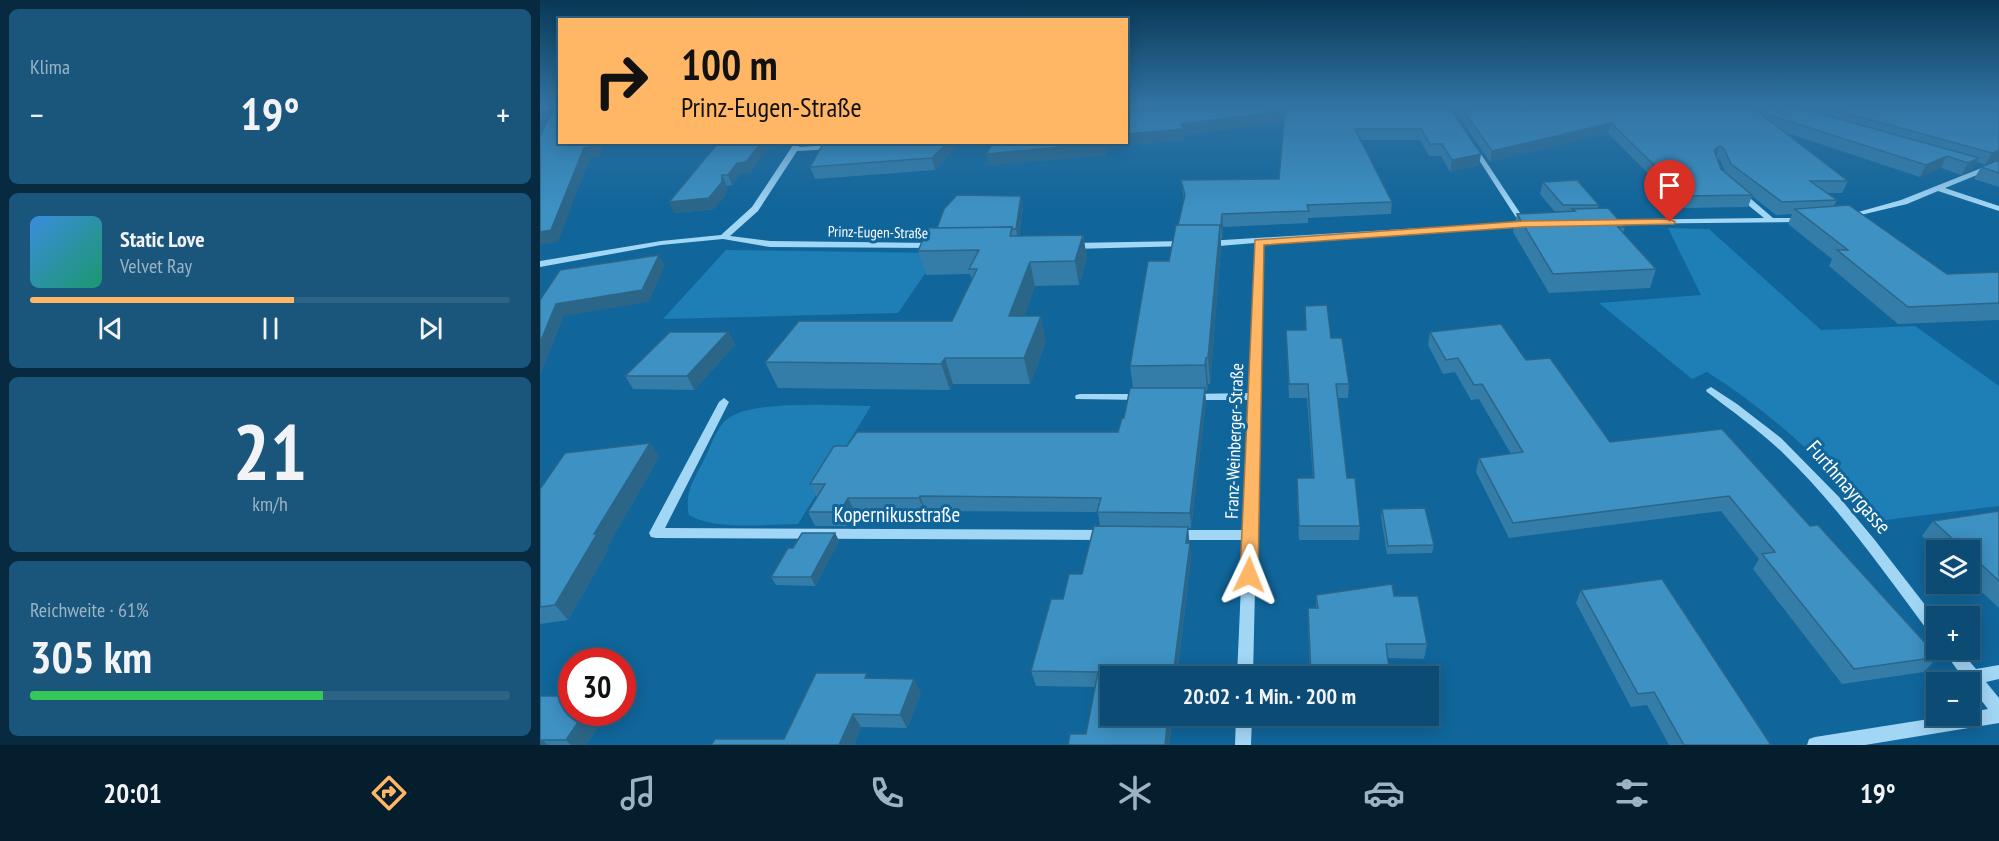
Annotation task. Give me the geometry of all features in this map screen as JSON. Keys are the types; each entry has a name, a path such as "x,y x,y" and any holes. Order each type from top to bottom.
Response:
{"street":[{"path":"1470,141 1524,224"},
{"path":"723,237 755,209 797,146 842,146"},
{"path":"1842,218 1876,211 1999,163"},
{"path":"1974,165 1986,169"},
{"path":"1730,186 1772,221"},
{"path":"1938,188 1999,209"},
{"path":"1601,222 1816,219"},
{"path":"1201,244 1534,223"},
{"name":"Prinz-Eugen-Straße","path":"540,264 661,243 723,237 770,244 939,246"},
{"name":"Franz-Weinberger-Straße","path":"1245,666 1259,242"},
{"path":"1063,246 1189,244"},
{"name":"Furthmayrgasse","path":"1712,390 1762,428 1797,459 1848,516 1926,617"},
{"path":"1185,397 1254,396"},
{"path":"1080,397 1150,397"},
{"name":"Kopernikusstraße","path":"724,402 656,533 1123,535"},
{"path":"1158,535 1250,535"},
{"path":"1980,676 1999,672"},
{"path":"1815,745 1999,713 1980,688"},
{"path":"1244,726 1244,745"}],"shaded area":[{"path":"1668,228 1709,229 1821,330 1915,326 1999,386 1999,506 1877,521 1797,440 1754,404 1707,372 1692,379 1599,303 1701,295"},
{"path":"726,250 939,253 898,313 663,319"},
{"path":"792,405 871,406 798,524 727,525 700,520 689,515 689,493 694,480 718,431 723,423 734,415 750,410"}],"building":[{"path":"540,139 558,139 558,144 594,144 584,148 551,230 540,232"},
{"path":"1283,139 1360,139 1392,202 1307,205 1309,211 1222,214 1221,226 1178,225 1185,195 1181,180 1279,179"},
{"path":"1427,139 1471,139 1481,154 1452,160 1442,144 1430,144"},
{"path":"1483,139 1544,139 1492,151"},
{"path":"1627,139 1793,139 1848,181 1810,181 1837,200 1782,202 1731,164 1724,149 1720,146 1714,150 1721,169 1752,195 1686,196"},
{"path":"1844,139 1910,139 1979,158 1968,163 1947,156 1926,165"},
{"path":"1940,139 1999,139 1999,150 1992,153"},
{"path":"717,144 760,144 746,162 737,163 728,175 722,175 722,182 709,198 669,202"},
{"path":"823,144 946,144 932,158 810,167"},
{"path":"993,144 1093,144 986,154"},
{"path":"1999,160 1999,173 1981,167"},
{"path":"1577,180 1599,205 1563,205 1543,182"},
{"path":"957,195 1021,196 1016,229 1012,227 937,228 944,209"},
{"path":"1849,205 1947,274 1999,272 1999,303 1908,307 1837,250 1848,250 1795,209"},
{"path":"1608,208 1625,227 1618,227 1656,269 1553,274 1517,214 1575,211 1572,209"},
{"path":"1176,225 1220,225 1208,358 1206,358 1205,365 1130,366 1148,261 1169,261"},
{"path":"1012,227 1010,236 1083,235 1075,261 1030,262 1009,316 1041,316 1024,358 945,358 941,364 765,362 799,321 952,321 977,269 969,269 979,250 918,251 928,228"},
{"path":"659,255 642,290 556,304 540,343 540,300 560,270"},
{"path":"1327,305 1331,338 1342,338 1349,384 1336,384 1347,478 1355,478 1360,526 1299,526 1297,478 1314,478 1308,384 1289,384 1286,330 1306,330 1305,306"},
{"path":"1501,324 1526,360 1550,358 1610,442 1722,429 1810,526 1818,525 1926,644 1926,659 1854,669 1762,554 1775,552 1729,496 1513,523 1479,458 1523,452 1482,384 1474,385 1458,358 1446,360 1430,332"},
{"path":"670,332 728,332 687,376 625,376"},
{"path":"1130,388 1205,388 1190,513 1097,512 1101,498 920,496 919,498 848,498 840,512 808,512 825,484 810,484 834,446 847,446 857,432 1118,432 1122,418 1124,418"},
{"path":"650,443 594,534 597,534 555,605 540,607 540,489 565,453"},
{"path":"1425,508 1434,545 1388,546 1382,509"},
{"path":"1999,511 1999,581 1980,563 1980,540 1954,540 1933,521"},
{"path":"1094,526 1188,527 1186,543 1190,543 1174,666 1100,666 1100,726 1167,726 1165,745 1068,745 1070,734 1086,734 1098,672 1031,671 1051,599 1063,599 1069,574 1082,574"},
{"path":"802,533 835,533 811,577 771,577 788,548 793,548"},
{"path":"1662,579 1771,745 1684,745 1654,692 1638,694 1581,590"},
{"path":"1392,584 1394,596 1418,596 1427,644 1386,644 1389,666 1311,666 1308,608 1318,608 1316,595"},
{"path":"816,673 867,673 865,678 914,679 900,715 853,714 839,745 711,745 715,739 784,739"},
{"path":"540,696 558,696 558,726 576,726 566,740 542,740 540,743"}],"route":[{"path":"1249,575 1259,242 1565,222 1670,222"}]}
